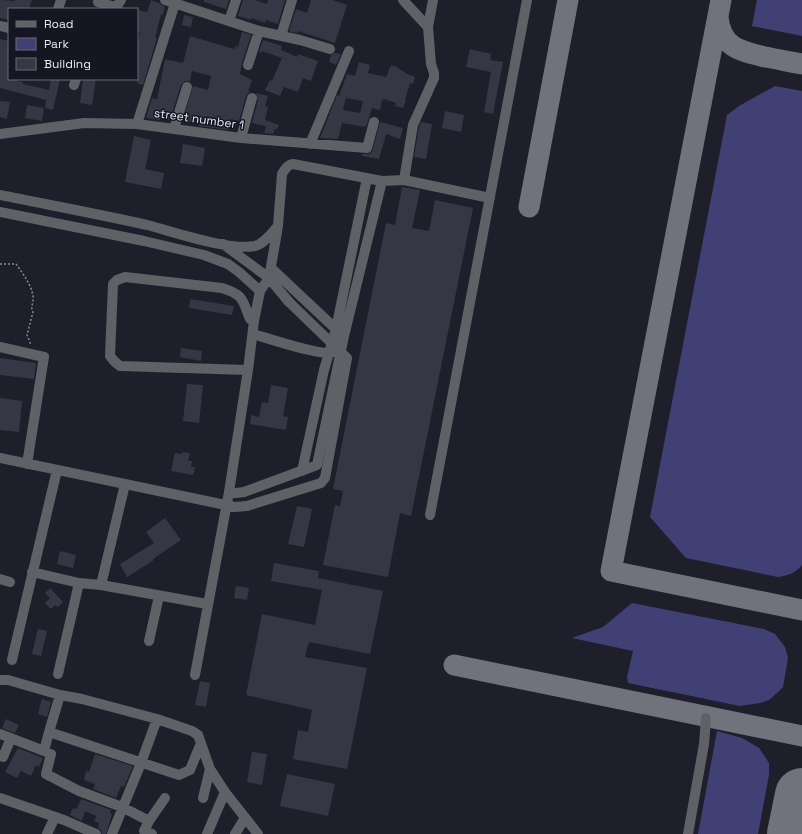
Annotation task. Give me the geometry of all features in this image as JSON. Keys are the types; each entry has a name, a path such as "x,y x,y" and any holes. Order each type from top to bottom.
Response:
{"street":[{"path":"97,4 115,7 121,0"},
{"path":"230,21 236,0"},
{"path":"281,36 292,0"},
{"path":"403,0 428,28"},
{"path":"404,180 413,124 434,78 431,64 428,28 433,0"},
{"path":"430,515 527,0"},
{"path":"137,124 172,1 259,31 330,49"},
{"path":"248,65 259,31"},
{"path":"310,144 349,51"},
{"path":"174,129 187,86"},
{"path":"241,138 252,98"},
{"name":"street number 1","path":"0,134 84,123 137,124 241,138 367,148 374,122"},
{"path":"195,675 225,505 229,492 254,321 260,291 270,273 278,226 282,174 289,165 293,164 382,181 404,180 490,198"},
{"path":"336,329 367,178"},
{"path":"229,492 236,494 244,492 317,465 344,336 382,181"},
{"path":"0,195 146,225 223,244 248,247 257,245 278,226"},
{"path":"0,212 144,240 204,255 228,264 260,291"},
{"path":"144,240 146,225"},
{"path":"204,255 208,240"},
{"path":"223,244 270,273 336,329 340,333 340,340 333,353 329,354 253,334"},
{"path":"0,458 225,505 241,507 321,483 325,478 347,358 289,302 270,273"},
{"path":"248,370 120,366 110,356 113,284 117,280 125,277 222,288 241,296 250,319 254,321"},
{"path":"0,347 44,356 27,464"},
{"path":"302,471 324,370 329,354"},
{"path":"12,660 57,470"},
{"path":"101,585 124,484"},
{"path":"32,572 79,583 101,585 207,604"},
{"path":"58,674 79,583"},
{"path":"149,642 159,596"},
{"path":"0,680 8,680 60,695 82,699 156,719 198,734 210,769 225,792 258,834"},
{"path":"44,751 60,695"},
{"path":"688,834 704,744 706,718"},
{"path":"112,834 141,763 156,719"},
{"path":"50,732 179,775 190,770 201,743"},
{"path":"0,734 50,754 46,774 79,791 122,807 149,821"},
{"path":"3,757 11,738"},
{"path":"203,798 210,769"},
{"path":"206,834 225,792"},
{"path":"0,798 54,817 89,833"},
{"path":"152,834 144,831 165,798"},
{"path":"47,834 54,817"},
{"path":"235,834 245,818"}],"path":[{"path":"0,264 16,264 28,281 33,297 31,309 33,312 27,335 35,354"}],"green space":[{"path":"757,0 802,0 802,36 752,26"},
{"path":"775,86 802,91 802,565 791,574 778,577 686,558 650,517 727,115 739,106"},
{"path":"632,603 764,629 775,634 785,647 788,658 783,687 769,700 740,706 628,683 627,677 633,651 572,638 603,627"},
{"path":"717,731 742,738 759,748 769,763 769,775 758,834 698,834"}],"building":[{"path":"0,0 32,0 29,8 8,8 8,20 0,18"},
{"path":"151,0 165,7 163,15 161,15 155,38 157,38 143,85 137,83 138,42 140,33 138,32 138,10 147,12"},
{"path":"204,0 229,0 226,9 204,2"},
{"path":"243,0 255,0 267,4 268,0 285,0 278,24 266,20 265,23 251,18 251,20 238,16"},
{"path":"311,0 333,0 347,5 335,43 298,31 297,33 289,31 296,9 307,13"},
{"path":"184,15 193,17 191,27 182,25"},
{"path":"242,32 251,35 240,74 252,80 248,91 250,92 246,96 239,121 231,119 229,130 199,126 199,124 183,120 193,86 208,90 211,76 192,71 190,81 185,81 181,85 170,120 161,117 160,120 146,118 152,98 157,99 165,59 183,63 190,36 234,49 235,46 238,47"},
{"path":"0,39 8,41 8,80 23,82 23,84 49,90 51,80 60,80 53,110 45,108 46,100 0,88"},
{"path":"263,40 282,46 281,50 297,57 298,54 318,61 311,81 303,78 298,92 284,87 280,96 265,90 270,80 272,81 282,58 262,51 262,53 259,52"},
{"path":"470,49 491,54 490,60 503,62 493,114 484,112 491,72 466,67"},
{"path":"335,53 341,54 336,65 329,62 331,55"},
{"path":"359,62 370,65 368,73 386,77 391,65 415,77 413,84 410,83 403,108 395,106 396,103 384,99 382,100 380,110 372,108 366,127 342,123 338,139 320,138 347,74 355,76","holes":["346,98 363,101 360,113 343,110"]},
{"path":"83,80 96,80 92,105 80,103"},
{"path":"256,93 268,96 265,106 268,107 265,120 279,125 273,134 264,133 266,126 252,123 258,100"},
{"path":"0,101 10,102 7,119 0,117"},
{"path":"27,105 44,108 42,121 25,118"},
{"path":"445,111 464,115 461,132 442,128"},
{"path":"380,122 403,128 400,139 386,134 379,159 362,156 362,154 369,154 372,152"},
{"path":"421,122 432,124 426,159 414,157"},
{"path":"134,136 151,140 145,169 164,173 161,189 125,182"},
{"path":"183,144 205,148 202,166 180,163"},
{"path":"402,187 420,190 412,228 429,231 435,200 473,208 411,516 400,513 388,577 323,565 335,505 340,506 343,491 333,489 386,223 395,225"},
{"path":"190,299 234,306 232,315 189,308"},
{"path":"181,348 202,351 201,361 180,357"},
{"path":"0,358 36,363 34,379 0,375"},
{"path":"187,384 203,385 199,423 183,421"},
{"path":"271,385 288,388 283,416 288,417 286,430 250,424 251,415 259,417 262,402 268,403"},
{"path":"0,398 22,401 19,432 0,430"},
{"path":"182,452 190,453 188,461 192,461 191,467 195,467 193,475 171,471 175,453 182,454"},
{"path":"297,506 312,509 304,547 288,544"},
{"path":"165,518 181,540 153,559 154,560 127,577 120,564 154,543 146,532"},
{"path":"60,551 76,555 73,568 57,564"},
{"path":"274,563 319,571 318,578 383,591 370,654 309,642 305,657 367,668 347,769 293,759 298,730 308,732 312,710 246,695 262,614 315,625 322,590 271,581"},
{"path":"236,586 249,588 247,600 234,598"},
{"path":"50,588 63,602 58,607 55,605 51,609 45,603 50,598 45,593"},
{"path":"38,629 47,631 41,656 32,654"},
{"path":"200,681 210,683 206,707 195,705"},
{"path":"42,699 51,702 47,717 38,714"},
{"path":"6,719 19,725 15,733 2,728"},
{"path":"18,748 43,758 39,767 36,765 31,776 21,771 17,778 5,772"},
{"path":"252,752 267,754 262,785 247,782"},
{"path":"95,754 133,766 124,787 121,786 116,798 93,789 95,784 84,780 86,771 89,772"},
{"path":"287,774 335,784 328,816 280,806"},
{"path":"81,799 111,810 110,813 112,814 106,834 102,834 101,830 98,828 99,823 94,821 96,816 85,811 82,821 70,815 73,808 77,809"}],"taxiway":[{"path":"529,207 568,0"},
{"path":"721,0 611,571 802,610"},
{"path":"718,17 723,35 727,41 739,50 802,64"},
{"path":"454,665 802,736"}],"runway":[{"path":"794,834 802,795"}]}
